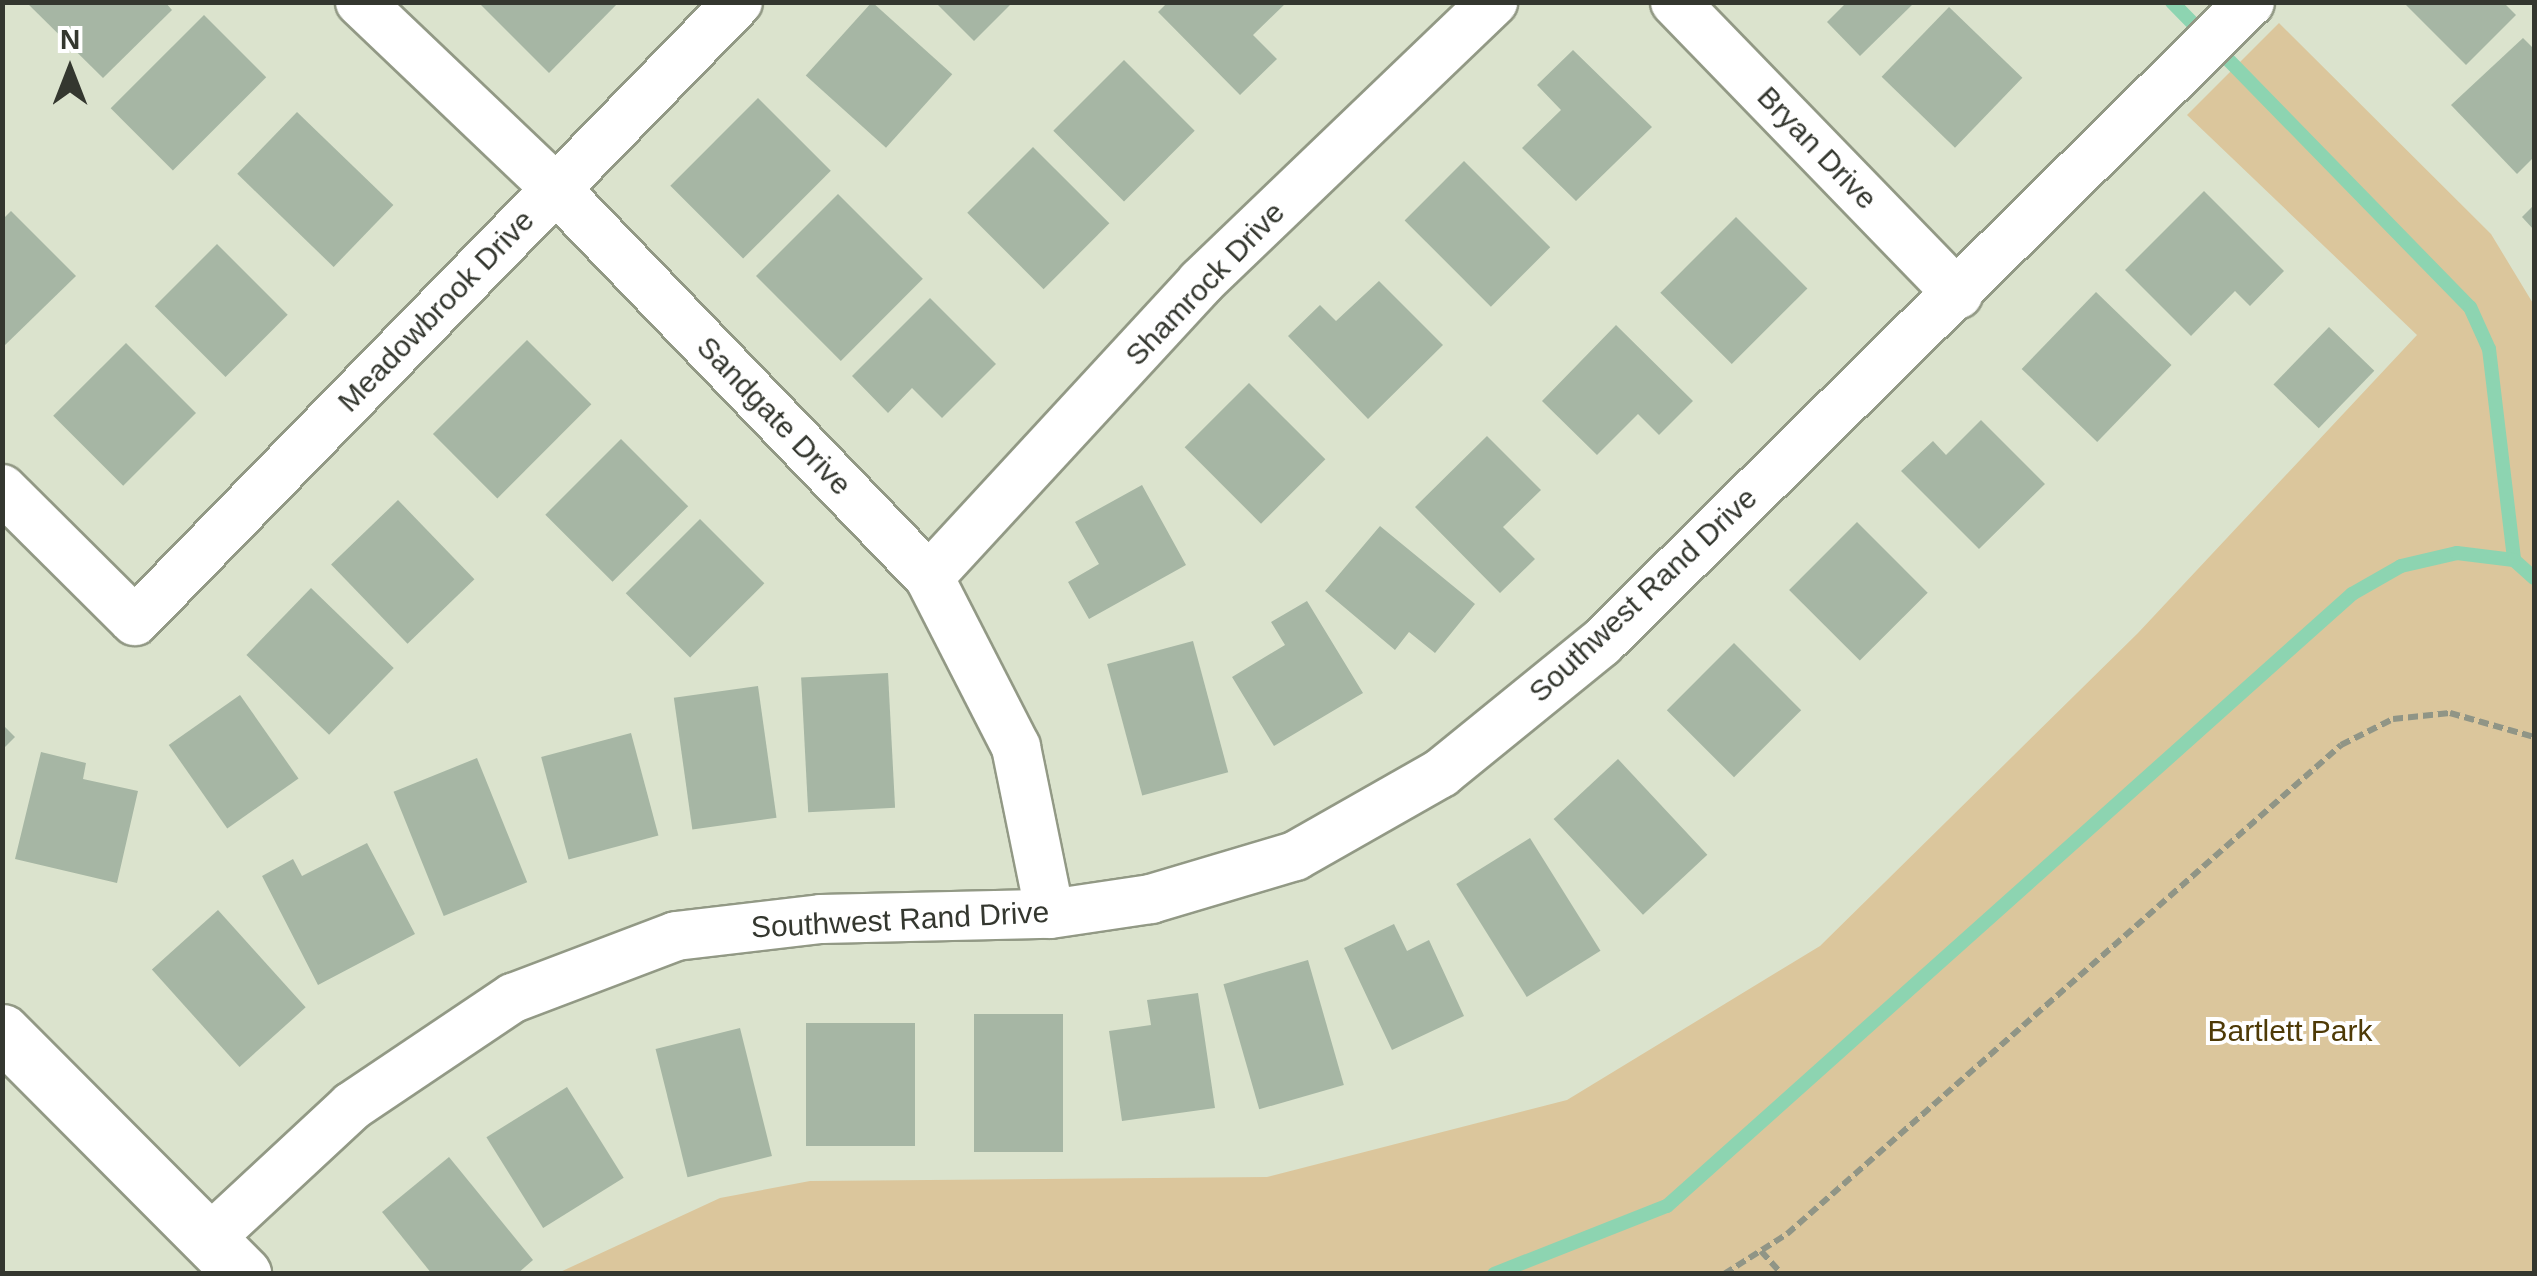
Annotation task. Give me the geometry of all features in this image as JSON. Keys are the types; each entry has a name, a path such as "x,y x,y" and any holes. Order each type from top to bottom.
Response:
{"street":[{"name":"Sandgate Drive","path":"360,2 554,188 929,577 1016,748 1050,914"},
{"name":"Meadowbrook Drive","path":"2,489 135,621 738,2"},
{"name":"Shamrock Drive","path":"929,577 1201,282 1493,2"},
{"name":"Bryan Drive","path":"1675,2 1958,294"},
{"name":"Southwest Rand Drive","path":"226,1256 352,1106 513,998 676,936 820,919 1050,914 1151,899 1295,856 1441,774 1601,643 2250,2"},
{"path":"2,1032 226,1256"}],"path":[{"path":"1724,1274 1761,1251 2340,744 2393,719 2450,713 2534,737"},
{"path":"1761,1251 1782,1274"}],"green space":[{"name":"Bartlett Park","path":"2279,23 2491,234 2534,305 2534,1273 558,1273 720,1198 810,1181 1267,1177 1567,1100 1820,946 2138,633 2417,335 2187,115"}],"building":[{"path":"26,2 165,2 172,10 103,78"},
{"path":"478,2 619,2 549,73"},
{"path":"872,2 952,74 886,148 806,76"},
{"path":"935,2 1013,2 974,41"},
{"path":"1168,2 1287,2 1253,35 1277,59 1240,95 1158,12"},
{"path":"1847,2 1915,2 1860,56 1827,22"},
{"path":"2403,2 2503,2 2516,15 2466,65"},
{"path":"1949,7 2022,78 1955,148 1882,77"},
{"path":"204,15 266,77 173,171 111,108"},
{"path":"2523,38 2534,49 2534,157 2517,174 2451,105"},
{"path":"1573,50 1652,127 1576,201 1522,148 1561,110 1537,85"},
{"path":"1124,60 1195,131 1124,201 1053,131"},
{"path":"758,98 831,171 743,259 670,186"},
{"path":"297,112 393,205 334,267 237,174"},
{"path":"1033,147 1109,223 1044,289 967,213"},
{"path":"1464,161 1550,247 1491,307 1405,220"},
{"path":"2204,191 2284,271 2250,306 2235,291 2191,336 2125,270"},
{"path":"838,194 923,279 841,361 756,276"},
{"path":"2534,205 2534,230 2522,217"},
{"path":"11,211 76,276 2,348 2,220"},
{"path":"1736,217 1807,288 1732,364 1660,293"},
{"path":"217,244 288,315 225,377 155,306"},
{"path":"1379,281 1443,345 1368,419 1288,336 1320,305 1336,321"},
{"path":"2096,292 2172,365 2097,442 2022,369"},
{"path":"930,298 996,364 942,418 912,388 888,413 852,376"},
{"path":"1616,325 1693,401 1659,435 1638,414 1597,455 1542,401"},
{"path":"2329,327 2374,371 2319,428 2273,385"},
{"path":"527,340 591,404 497,498 433,434"},
{"path":"126,343 196,413 123,486 53,416"},
{"path":"1249,383 1325,459 1261,524 1185,447"},
{"path":"1981,420 2045,484 1979,549 1901,471 1933,441 1946,455"},
{"path":"1487,436 1541,490 1503,527 1535,559 1500,593 1415,507"},
{"path":"621,439 688,506 613,582 545,515"},
{"path":"1142,485 1186,565 1089,619 1068,582 1099,564 1075,522"},
{"path":"398,500 474,579 408,644 331,565"},
{"path":"700,519 764,583 690,658 626,593"},
{"path":"1857,522 1928,593 1860,661 1789,590"},
{"path":"1380,526 1475,604 1435,653 1409,632 1395,650 1325,591"},
{"path":"311,588 394,668 329,735 246,655"},
{"path":"1307,601 1363,693 1274,746 1232,677 1285,645 1271,622"},
{"path":"1193,641 1228,772 1142,795 1107,664"},
{"path":"1734,643 1801,710 1734,777 1667,710"},
{"path":"888,673 895,808 808,812 801,678"},
{"path":"758,686 777,818 692,830 674,698"},
{"path":"240,695 299,779 227,828 169,745"},
{"path":"2,724 15,737 2,750"},
{"path":"631,733 658,835 569,859 541,757"},
{"path":"41,752 86,763 83,779 138,791 117,883 15,859"},
{"path":"477,758 527,882 444,916 394,792"},
{"path":"1618,759 1707,855 1643,915 1554,819"},
{"path":"1530,838 1600,951 1527,997 1456,884"},
{"path":"367,843 415,934 318,985 262,876 293,859 302,876"},
{"path":"218,910 306,1007 240,1067 152,970"},
{"path":"1394,924 1407,951 1429,940 1464,1016 1392,1050 1344,948"},
{"path":"1308,960 1344,1085 1259,1109 1223,984"},
{"path":"1198,993 1215,1108 1122,1121 1109,1031 1151,1025 1147,1000"},
{"path":"974,1014 1063,1014 1063,1152 974,1152"},
{"path":"806,1023 915,1023 915,1146 806,1146"},
{"path":"740,1028 772,1156 688,1177 656,1049"},
{"path":"567,1087 624,1178 543,1228 486,1137"},
{"path":"449,1157 533,1260 517,1274 432,1274 382,1212"}],"waterway":[{"path":"2172,2 2470,307 2489,349 2514,560"},
{"path":"1494,1274 1667,1206 2352,594 2401,566 2457,553 2514,560 2534,578"}]}
